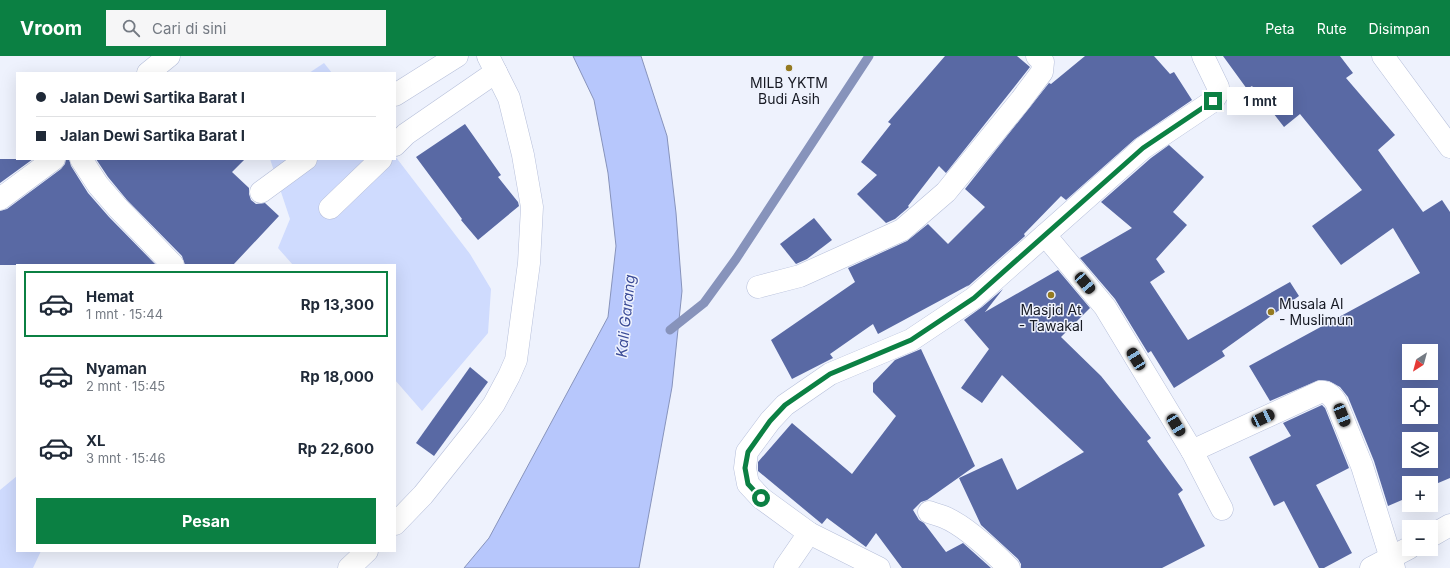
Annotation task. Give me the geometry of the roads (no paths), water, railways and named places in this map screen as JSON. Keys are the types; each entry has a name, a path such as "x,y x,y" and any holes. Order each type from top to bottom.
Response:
{"street":[{"path":"149,72 169,56"},
{"path":"396,94 457,56"},
{"path":"758,287 800,276 902,230 946,192 1021,100 1042,72 1043,62 1037,56"},
{"path":"879,568 809,533 761,498 748,484 745,468 748,452 770,421 785,405 830,374 911,340 974,298 1143,148 1213,101 1218,93 1218,87 1203,56"},
{"path":"1383,56 1450,146"},
{"path":"396,144 406,134 492,64 509,98 524,155 532,207 529,263 516,360 494,404 478,426 423,495 396,523"},
{"path":"0,199 53,160"},
{"path":"82,160 98,185 172,264"},
{"path":"261,192 305,160"},
{"path":"330,208 380,160"},
{"path":"1045,235 1105,307 1192,451 1222,509"},
{"path":"1192,451 1320,392 1333,397 1398,558 1371,568"},
{"path":"929,512 944,517 955,523 995,554 1009,568"},
{"path":"1438,532 1450,525"},
{"path":"785,568 809,533"},
{"path":"349,568 366,552"}],"water":[{"name":"Kali Garang","path":"573,56 641,56 667,136 676,213 682,291 672,387 639,568 464,568 489,538 608,317 616,246 608,173 594,100"}],"waterway":[{"path":"670,330 704,303 736,259 869,56"}],"place":[{"name":"MILB YKTM Budi Asih","path":"789,68"},
{"name":"Masjid At - Tawakal","path":"1051,295"},
{"name":"Musala Al - Muslimun","path":"1271,312"}]}
